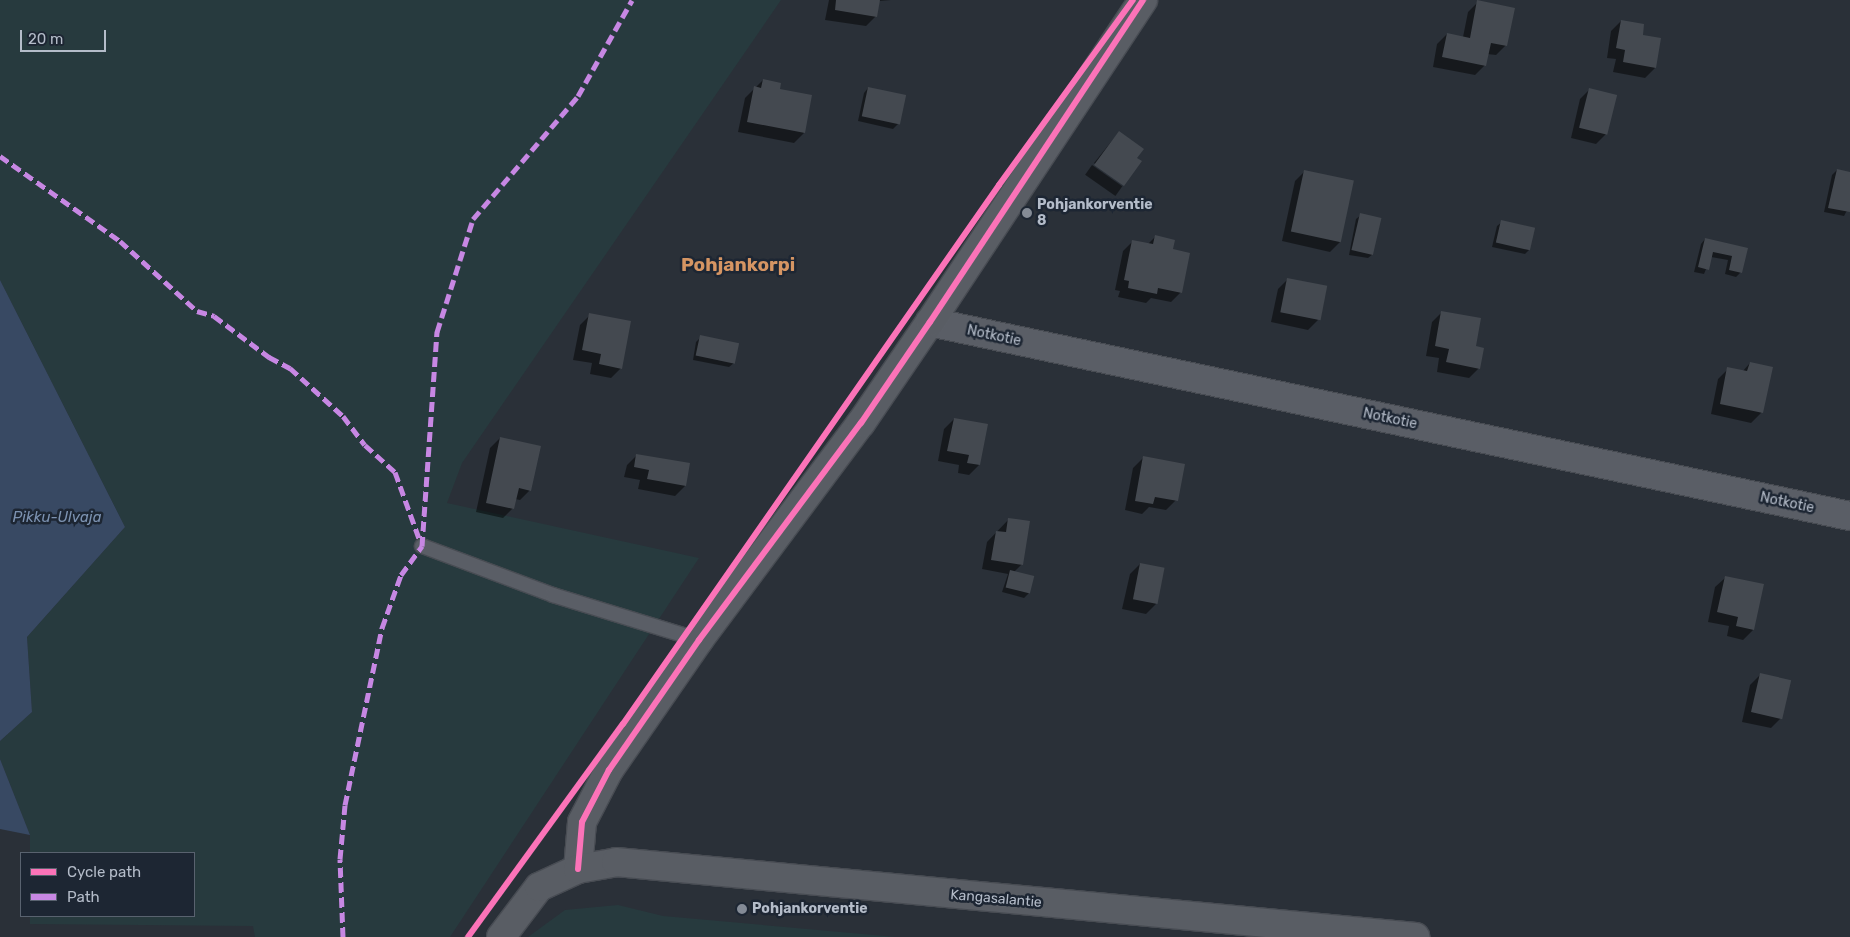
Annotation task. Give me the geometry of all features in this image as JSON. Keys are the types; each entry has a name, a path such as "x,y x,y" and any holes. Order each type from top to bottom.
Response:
{"street":[{"path":"501,937 539,887 578,869 582,822 609,770 699,640 860,422 930,322 1143,0"},
{"name":"Notkotie","path":"930,322 1850,516"},
{"name":"Kangasalantie","path":"578,869 616,862 673,865 894,890 1415,937"}],"lane":[{"path":"422,546 553,595 699,640"}],"green space":[{"path":"0,0 781,0 462,463 447,503 699,558 450,937 255,937 253,926 30,924 30,917 195,917 195,852 30,852 30,835 0,759 0,741 32,712 27,637 125,527 0,280"},
{"path":"618,905 663,916 896,937 528,937 565,910"}],"water":[{"name":"Pikku-Ulvaja","path":"0,280 125,527 27,637 32,712 0,741"},
{"path":"0,759 30,835 0,829"}],"building":[{"path":"836,0 880,0 877,17 835,10"},
{"path":"1477,0 1515,8 1507,46 1491,43 1486,66 1442,57 1447,33 1470,38"},
{"path":"1621,20 1644,24 1643,35 1661,38 1656,68 1623,62 1625,50 1616,48"},
{"path":"763,79 781,83 780,89 812,95 805,133 747,122 754,86 761,88"},
{"path":"868,87 906,95 900,124 862,116"},
{"path":"1589,88 1617,95 1607,135 1579,128"},
{"path":"1119,131 1144,149 1137,158 1142,161 1124,186 1094,165"},
{"path":"1837,169 1850,172 1850,212 1828,208"},
{"path":"1304,170 1354,181 1341,242 1291,232"},
{"path":"1360,213 1381,218 1373,255 1351,250"},
{"path":"1501,220 1535,228 1530,250 1496,242"},
{"path":"1155,235 1175,240 1173,249 1190,253 1182,293 1158,288 1157,294 1128,288 1129,281 1124,280 1132,240 1153,244"},
{"path":"1705,238 1748,248 1742,273 1729,270 1732,256 1713,252 1709,270 1698,267"},
{"path":"1287,278 1327,286 1321,320 1280,312"},
{"path":"1441,311 1481,318 1476,346 1484,348 1480,369 1446,362 1449,349 1435,346"},
{"path":"589,313 631,321 622,369 599,364 601,354 582,350"},
{"path":"700,335 739,343 735,364 696,356"},
{"path":"1750,362 1773,367 1763,413 1720,404 1727,367 1747,371"},
{"path":"954,418 988,424 980,465 967,463 969,455 947,451"},
{"path":"500,437 541,446 531,491 519,488 514,509 486,503"},
{"path":"636,454 690,463 686,486 647,479 649,470 634,467"},
{"path":"1143,456 1185,464 1178,501 1155,497 1153,504 1135,501"},
{"path":"1008,518 1030,521 1023,565 991,560 996,531 1006,532"},
{"path":"1140,563 1165,568 1157,604 1133,599"},
{"path":"1010,570 1034,576 1030,594 1006,587"},
{"path":"1725,576 1764,584 1754,630 1736,626 1738,617 1717,612"},
{"path":"1760,673 1791,680 1782,719 1751,712"}],"marked path":[{"path":"343,937 340,859 345,805 382,628 401,575 422,546 437,332 473,219 578,96 632,0"},
{"path":"0,156 120,241 197,311 214,316 269,357 290,368 343,416 365,445 395,472 420,541"}],"cycle path":[{"path":"468,937 623,724 999,185 1133,0"},
{"path":"578,869 582,822 609,770 699,640 861,423 1143,0"}],"place":[{"name":"Pohjankorventie 8","path":"1027,213"},
{"name":"Pohjankorventie","path":"742,909"}],"district":[{"name":"Pohjankorpi","path":"738,265"}]}
